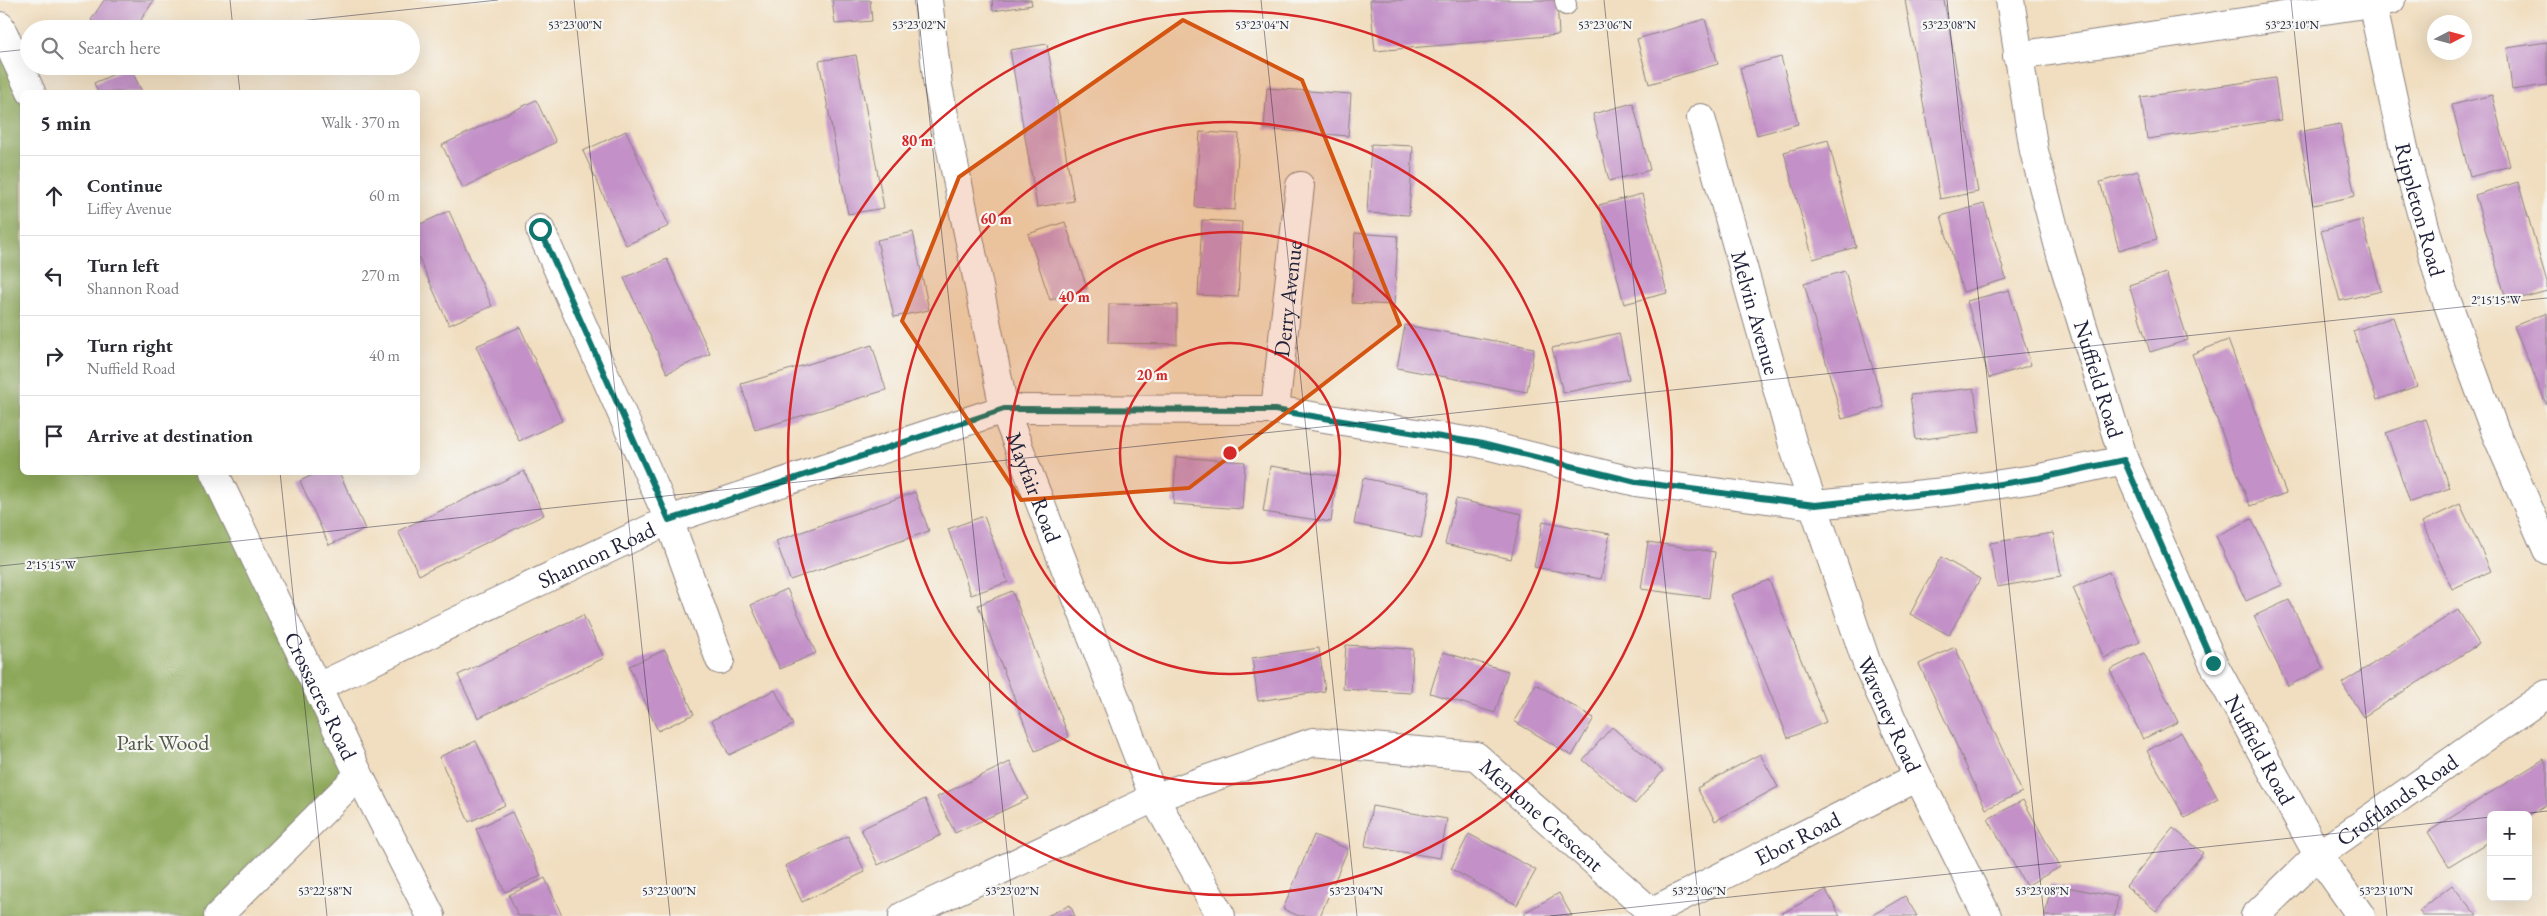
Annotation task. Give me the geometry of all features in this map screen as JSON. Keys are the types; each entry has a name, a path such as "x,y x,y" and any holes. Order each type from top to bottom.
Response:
{"street":[{"name":"Mayfair Road","path":"928,0 938,86 1004,409 1154,798 1221,916"},
{"name":"Nuffield Road","path":"2010,0 2017,56 2034,152 2061,255 2124,460 2213,663 2318,855 2361,916"},
{"name":"Rippleton Road","path":"2017,56 2382,1 2407,162 2442,288 2494,430 2547,550"},
{"path":"0,26 20,67"},
{"path":"24,75 31,90"},
{"name":"Melvin Avenue","path":"1701,118 1793,445 1815,505"},
{"name":"Derry Avenue","path":"1275,410 1300,186"},
{"path":"540,229 669,520 720,660"},
{"name":"Shannon Road","path":"318,687 669,520 1004,409 1275,410 1478,443 1636,482 1815,505 1954,491 2040,478 2124,460"},
{"name":"Crossacres Road","path":"215,475 359,775 431,916"},
{"name":"Waveney Road","path":"1815,505 1867,664 1918,777 1987,916"},
{"name":"Croftlands Road","path":"2254,916 2318,855 2547,694"},
{"name":"Mentone Crescent","path":"903,916 1154,798 1313,742 1476,756 1651,914"},
{"path":"218,916 359,775"},
{"name":"Ebor Road","path":"1651,914 1918,777"}],"highlighted area":[{"path":"1183,20 1302,80 1400,325 1189,488 1021,500 902,321 959,177"}],"green space":[{"name":"Park Wood","path":"0,53 20,97 20,475 208,475 359,775 218,916 0,916"}],"building":[{"path":"104,0 154,0 141,20 91,20"},
{"path":"832,0 870,0 872,21 835,24"},
{"path":"992,0 1031,0 1032,5 993,11"},
{"path":"1370,0 1557,0 1559,35 1375,51"},
{"path":"1905,0 1944,0 1978,192 1940,199"},
{"path":"1705,19 1718,64 1649,84 1637,39"},
{"path":"2547,42 2547,85 2512,90 2507,48"},
{"path":"1047,44 1074,201 1037,207 1010,50"},
{"path":"856,55 884,208 848,214 819,61"},
{"path":"1781,57 1798,124 1757,135 1740,68"},
{"path":"112,75 134,75 141,90 97,90 94,83"},
{"path":"2275,78 2281,120 2147,139 2141,97"},
{"path":"1267,88 1351,94 1348,136 1264,129"},
{"path":"2492,95 2510,166 2470,177 2452,105"},
{"path":"536,100 556,142 463,188 442,145"},
{"path":"1633,103 1650,170 1609,181 1593,114"},
{"path":"2340,124 2355,196 2313,205 2299,132"},
{"path":"626,131 669,226 626,245 583,151"},
{"path":"1200,132 1239,134 1235,210 1195,207"},
{"path":"1828,140 1856,247 1813,259 1784,152"},
{"path":"1371,144 1413,146 1409,215 1367,213"},
{"path":"2138,171 2157,239 2119,250 2100,182"},
{"path":"2518,182 2547,282 2547,291 2507,302 2475,195"},
{"path":"1642,194 1667,293 1624,304 1599,205"},
{"path":"1984,204 2006,279 1963,292 1941,216"},
{"path":"449,211 492,306 449,325 420,260 420,224"},
{"path":"1202,220 1242,222 1238,297 1198,295"},
{"path":"2362,220 2381,291 2340,301 2321,231"},
{"path":"1065,222 1087,288 1050,300 1028,234"},
{"path":"913,232 929,310 894,317 877,240"},
{"path":"1355,233 1398,236 1394,305 1352,303"},
{"path":"667,259 710,354 667,373 624,278"},
{"path":"1845,271 1884,407 1842,419 1804,283"},
{"path":"2166,273 2188,340 2150,352 2129,285"},
{"path":"2009,290 2031,365 1989,378 1967,301"},
{"path":"1109,304 1177,305 1177,344 1108,343"},
{"path":"2547,313 2547,406 2514,326"},
{"path":"2393,317 2417,386 2377,400 2353,331"},
{"path":"1405,325 1534,348 1527,392 1397,368"},
{"path":"520,327 562,421 519,441 476,346"},
{"path":"1619,333 1629,379 1563,393 1552,348"},
{"path":"2228,340 2286,493 2250,506 2192,354"},
{"path":"872,345 886,390 755,430 741,384"},
{"path":"1974,388 1980,432 1916,440 1910,395"},
{"path":"2426,419 2450,488 2410,502 2386,433"},
{"path":"1176,457 1245,462 1242,509 1173,504"},
{"path":"1270,466 1337,476 1331,522 1263,512"},
{"path":"524,471 544,515 419,575 398,531"},
{"path":"313,475 340,475 365,529 329,545 300,481"},
{"path":"1363,478 1430,492 1421,538 1354,524"},
{"path":"915,492 929,531 790,580 776,541"},
{"path":"1456,499 1522,514 1511,559 1445,544"},
{"path":"2460,504 2491,571 2452,589 2422,522"},
{"path":"984,516 1008,582 971,595 948,529"},
{"path":"2252,519 2282,585 2246,601 2216,536"},
{"path":"1543,521 1610,534 1601,579 1534,567"},
{"path":"2053,533 2061,576 1997,587 1990,543"},
{"path":"1648,542 1715,552 1709,598 1641,589"},
{"path":"1941,557 1980,579 1949,635 1910,614"},
{"path":"2109,572 2140,642 2104,658 2073,588"},
{"path":"1769,580 1826,722 1788,738 1731,595"},
{"path":"787,589 816,653 780,669 751,605"},
{"path":"1012,591 1069,737 1035,751 978,605"},
{"path":"2289,600 2323,668 2288,686 2254,616"},
{"path":"2458,610 2479,644 2363,717 2342,683"},
{"path":"583,615 604,658 478,718 458,675"},
{"path":"1346,645 1413,649 1411,693 1343,689"},
{"path":"1955,647 2022,792 1986,809 1919,664"},
{"path":"1319,648 1325,691 1258,701 1252,658"},
{"path":"665,650 694,714 658,731 629,666"},
{"path":"1443,652 1508,671 1495,713 1430,693"},
{"path":"2144,653 2178,722 2143,739 2110,670"},
{"path":"1536,684 1594,718 1572,756 1514,721"},
{"path":"775,690 793,725 729,755 712,720"},
{"path":"1612,727 1663,771 1635,804 1583,760"},
{"path":"2181,732 2218,799 2185,818 2147,751"},
{"path":"476,741 505,805 469,822 439,757"},
{"path":"1760,754 1778,787 1715,821 1697,788"},
{"path":"2544,759 2547,764 2547,804 2532,813 2532,811 2487,811 2487,842 2449,866 2428,832"},
{"path":"1010,762 1028,799 955,833 937,797"},
{"path":"925,799 941,835 878,865 861,829"},
{"path":"2023,800 2060,867 2026,886 1988,819"},
{"path":"1372,806 1447,819 1440,858 1365,846"},
{"path":"512,812 541,876 505,892 476,829"},
{"path":"2173,828 2203,853 2156,911 2126,886"},
{"path":"1469,834 1536,870 1517,905 1451,869"},
{"path":"1314,835 1348,849 1320,916 1299,916 1283,909"},
{"path":"848,836 865,872 802,902 785,866"},
{"path":"545,878 562,916 518,916 509,895"},
{"path":"2051,884 2118,897 2115,916 2045,916"},
{"path":"2452,885 2477,916 2423,916 2419,911"},
{"path":"1826,890 1840,916 1777,916"},
{"path":"1559,893 1572,916 1526,916 1524,913"},
{"path":"1905,896 1917,916 1871,916"},
{"path":"1070,905 1075,916 1047,916"}],"route":[{"path":"540,229 669,520 1004,409 1275,410 1478,443 1636,482 1815,505 1954,491 2040,478 2124,460 2213,663"}]}
